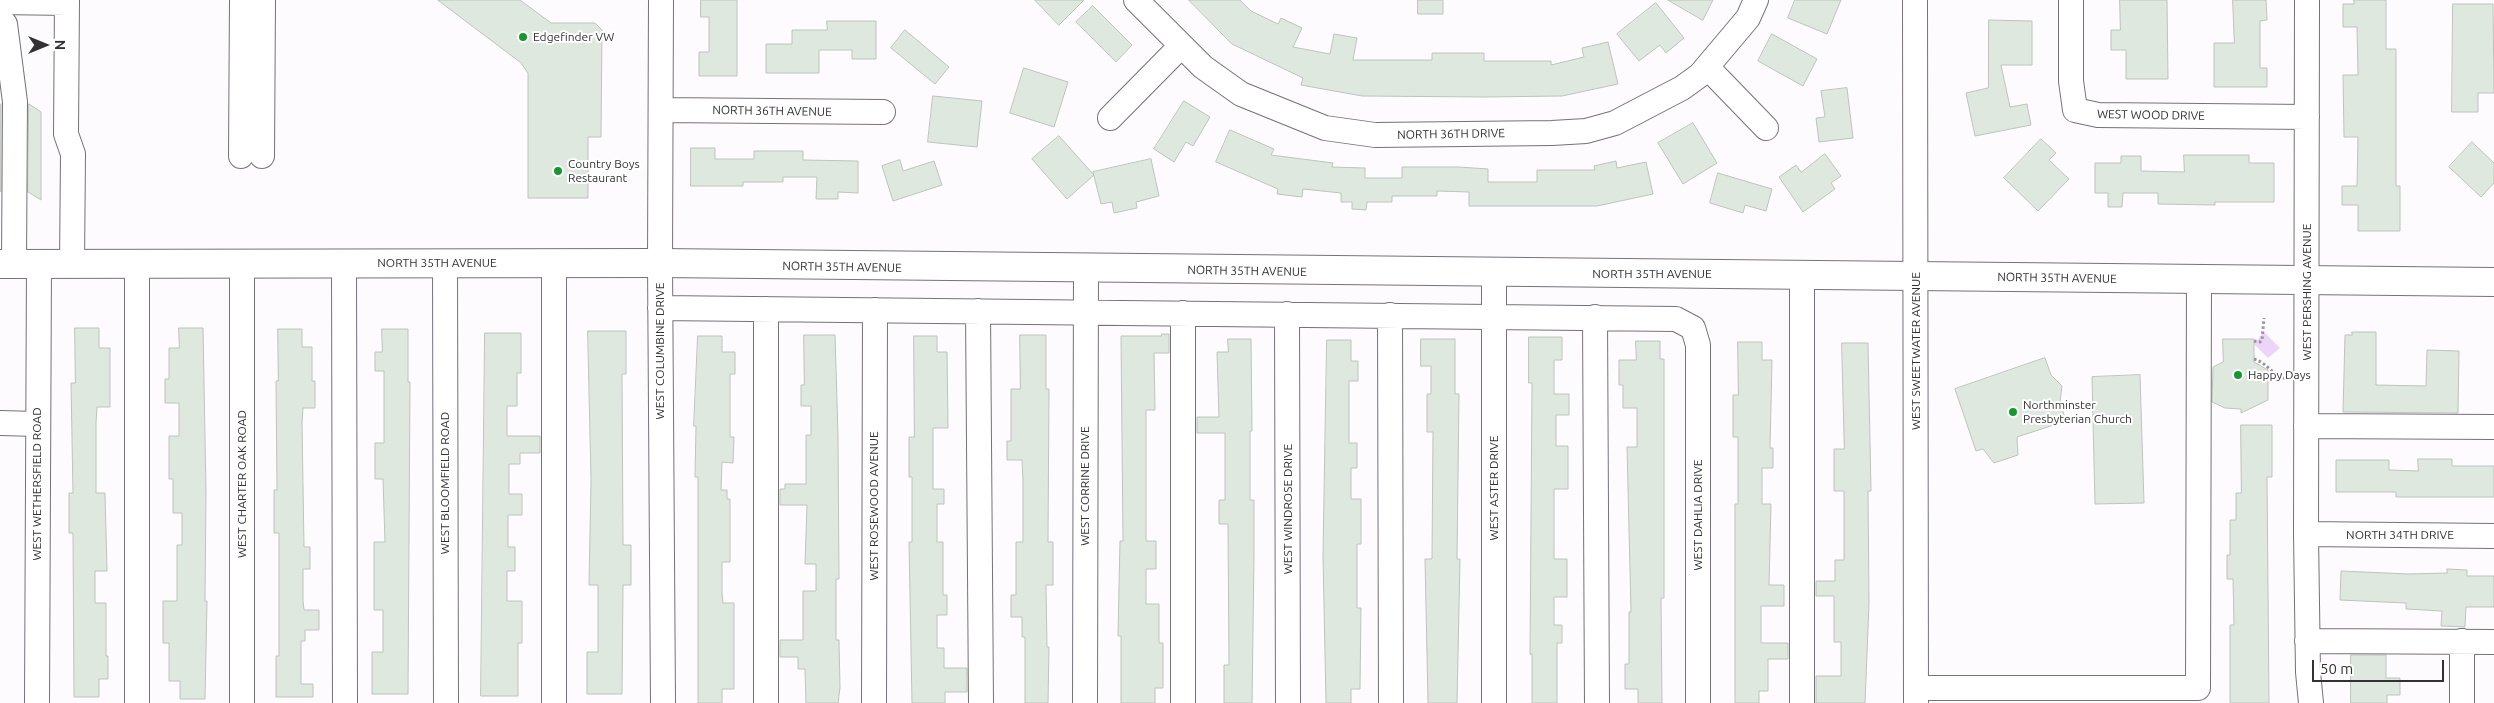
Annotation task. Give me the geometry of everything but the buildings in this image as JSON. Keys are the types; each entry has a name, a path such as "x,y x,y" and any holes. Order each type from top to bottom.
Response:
{"main road":[{"name":"NORTH 35TH AVENUE","path":"18,264 344,264 445,262 2494,282"}],"street":[{"path":"242,0 252,156 263,0"},
{"name":"WEST COLUMBINE DRIVE","path":"662,0 660,308 663,703"},
{"name":"NORTH 36TH DRIVE","path":"1136,0 1203,67 1241,94 1326,128 1375,135 1586,131 1615,123 1682,88 1707,67"},
{"path":"1756,0 1748,18 1707,67 1766,128"},
{"name":"WEST SWEETWATER AVENUE","path":"1915,0 1916,695"},
{"name":"WEST WOOD DRIVE","path":"2071,0 2071,81 2075,110 2098,115 2307,117"},
{"name":"WEST PERSHING AVENUE","path":"2307,0 2306,534 2307,641 2311,703"},
{"path":"0,2 67,2 66,134 74,154 72,264"},
{"name":"WEST WETHERSFIELD ROAD","path":"0,24 5,24 4,57 15,102 18,264 37,424 36,703"},
{"path":"1110,118 1181,46"},
{"name":"NORTH 36TH AVENUE","path":"661,110 883,112"},
{"name":"WEST BLOOMFIELD ROAD","path":"445,262 446,703"},
{"path":"554,263 554,703"},
{"path":"137,264 137,703"},
{"name":"WEST CHARTER OAK ROAD","path":"242,264 242,703"},
{"path":"344,264 345,703"},
{"name":"WEST CORRINE DRIVE","path":"1085,703 1084,313 1086,269"},
{"name":"WEST ASTER DRIVE","path":"1494,273 1494,703"},
{"path":"1802,275 1802,703"},
{"path":"1916,695 2198,688 2199,279"},
{"path":"660,308 1595,317 1597,703"},
{"path":"766,309 766,703"},
{"name":"WEST ROSEWOOD AVENUE","path":"874,703 875,310"},
{"path":"978,311 980,703"},
{"path":"1183,313 1183,703"},
{"name":"WEST WINDROSE DRIVE","path":"1287,314 1288,703"},
{"path":"1390,315 1391,703"},
{"name":"WEST DAHLIA DRIVE","path":"1595,317 1676,319 1694,328 1698,345 1698,703"},
{"path":"0,423 37,424"},
{"path":"2306,426 2494,427"},
{"name":"NORTH 34TH DRIVE","path":"2306,534 2494,536"},
{"path":"2307,641 2494,642"},
{"path":"2462,641 2462,703"}],"path":[{"path":"2254,341 2260,342 2262,340 2264,318"},
{"path":"2254,359 2260,360 2275,376 2288,380"}],"shaded area":[{"path":"2264,332 2280,348 2268,358 2254,344"}],"place":[{"name":"Edgefinder VW","path":"523,37"},
{"name":"Country Boys Restaurant","path":"558,171"},
{"name":"Happy Days","path":"2238,375"},
{"name":"Northminster Presbyterian Church","path":"2013,412"}]}
